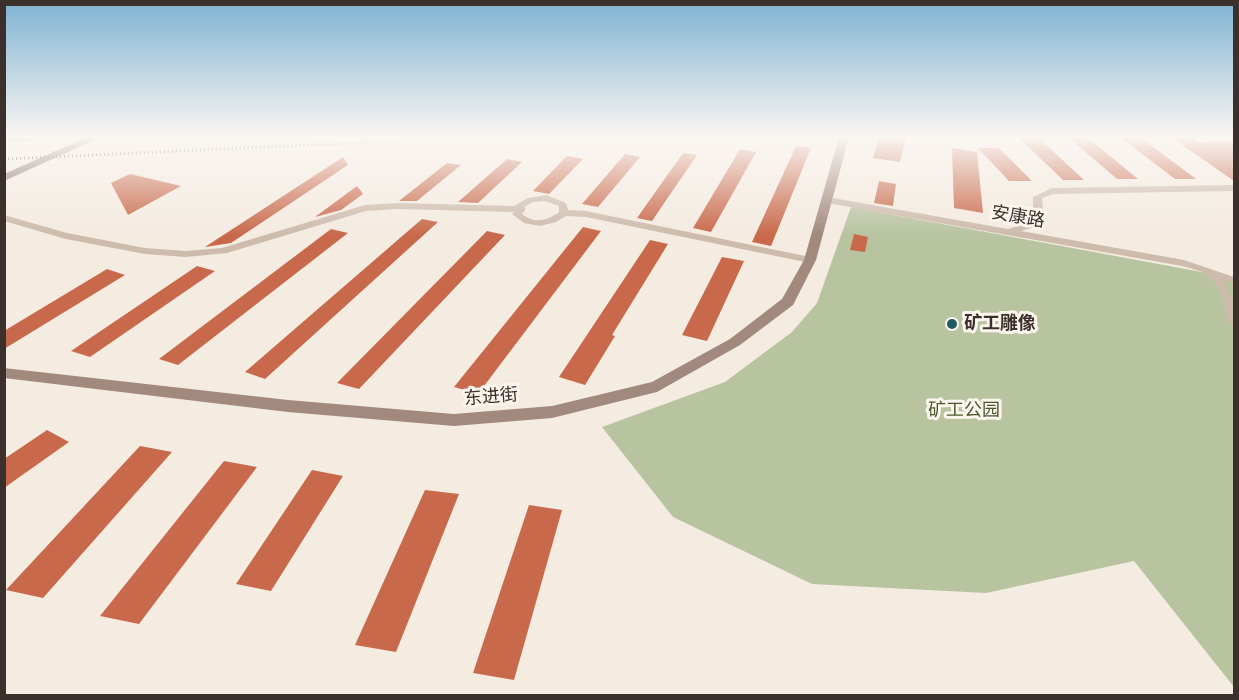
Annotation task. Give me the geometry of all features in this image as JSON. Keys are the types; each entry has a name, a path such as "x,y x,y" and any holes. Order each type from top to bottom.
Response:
{"main road":[{"path":"4,178 23,170"},
{"name":"东进街","path":"4,373 288,406 454,420 552,412 657,386 735,342 788,302 810,260 835,170"}],"street":[{"path":"1008,232 1035,224 1038,211 1037,197 1052,191 1234,188"},
{"path":"564,213 563,205 546,198 524,202 519,206 521,209 517,214 520,218 533,223 548,222 564,213 586,214 810,260"},
{"name":"安康路","path":"827,200 1184,263 1234,280"},
{"path":"4,218 78,238 145,251 186,254 223,251 365,208 420,206 521,209"},
{"name":"安康路","path":"1202,269 1229,286 1234,322"}],"green space":[{"name":"矿工公园","path":"851,207 1234,278 1234,687 1134,561 986,593 812,584 673,517 602,427 725,382 792,332 817,303"}],"building":[{"path":"324,170 341,170 231,243 205,247"},
{"path":"439,170 455,170 417,201 399,201"},
{"path":"495,170 514,170 478,203 458,202"},
{"path":"554,170 573,170 549,194 533,191"},
{"path":"612,170 629,170 598,207 582,204"},
{"path":"671,170 687,170 652,221 637,218"},
{"path":"728,170 746,170 711,232 693,228"},
{"path":"785,170 802,170 771,246 752,242"},
{"path":"953,170 979,170 983,213 954,208"},
{"path":"998,170 1021,170 1032,181 1009,181"},
{"path":"1052,170 1073,170 1084,180 1063,180"},
{"path":"1106,170 1127,170 1138,179 1117,179"},
{"path":"1163,170 1184,170 1196,179 1175,179"},
{"path":"1218,170 1234,170 1234,181"},
{"path":"130,174 181,186 128,215 111,183"},
{"path":"879,181 896,184 893,206 874,203"},
{"path":"357,186 363,194 341,210 315,217"},
{"path":"422,219 438,222 265,379 245,372"},
{"path":"583,227 601,231 478,394 454,387"},
{"path":"331,229 348,233 178,365 159,359"},
{"path":"487,231 505,235 359,389 337,383"},
{"path":"854,234 868,237 865,252 850,250"},
{"path":"650,240 668,244 612,335 615,336 585,385 559,377"},
{"path":"722,257 744,261 707,341 682,335"},
{"path":"197,266 215,271 90,357 71,351"},
{"path":"107,269 125,275 4,349 4,331"},
{"path":"47,430 69,442 4,488 4,459"},
{"path":"140,446 172,452 43,598 6,590"},
{"path":"224,461 257,467 139,624 100,616"},
{"path":"312,470 343,476 271,591 236,584"},
{"path":"425,490 459,494 396,652 355,645"},
{"path":"529,505 562,510 514,680 473,673"}],"place":[{"name":"矿工雕像","path":"952,324"}]}
